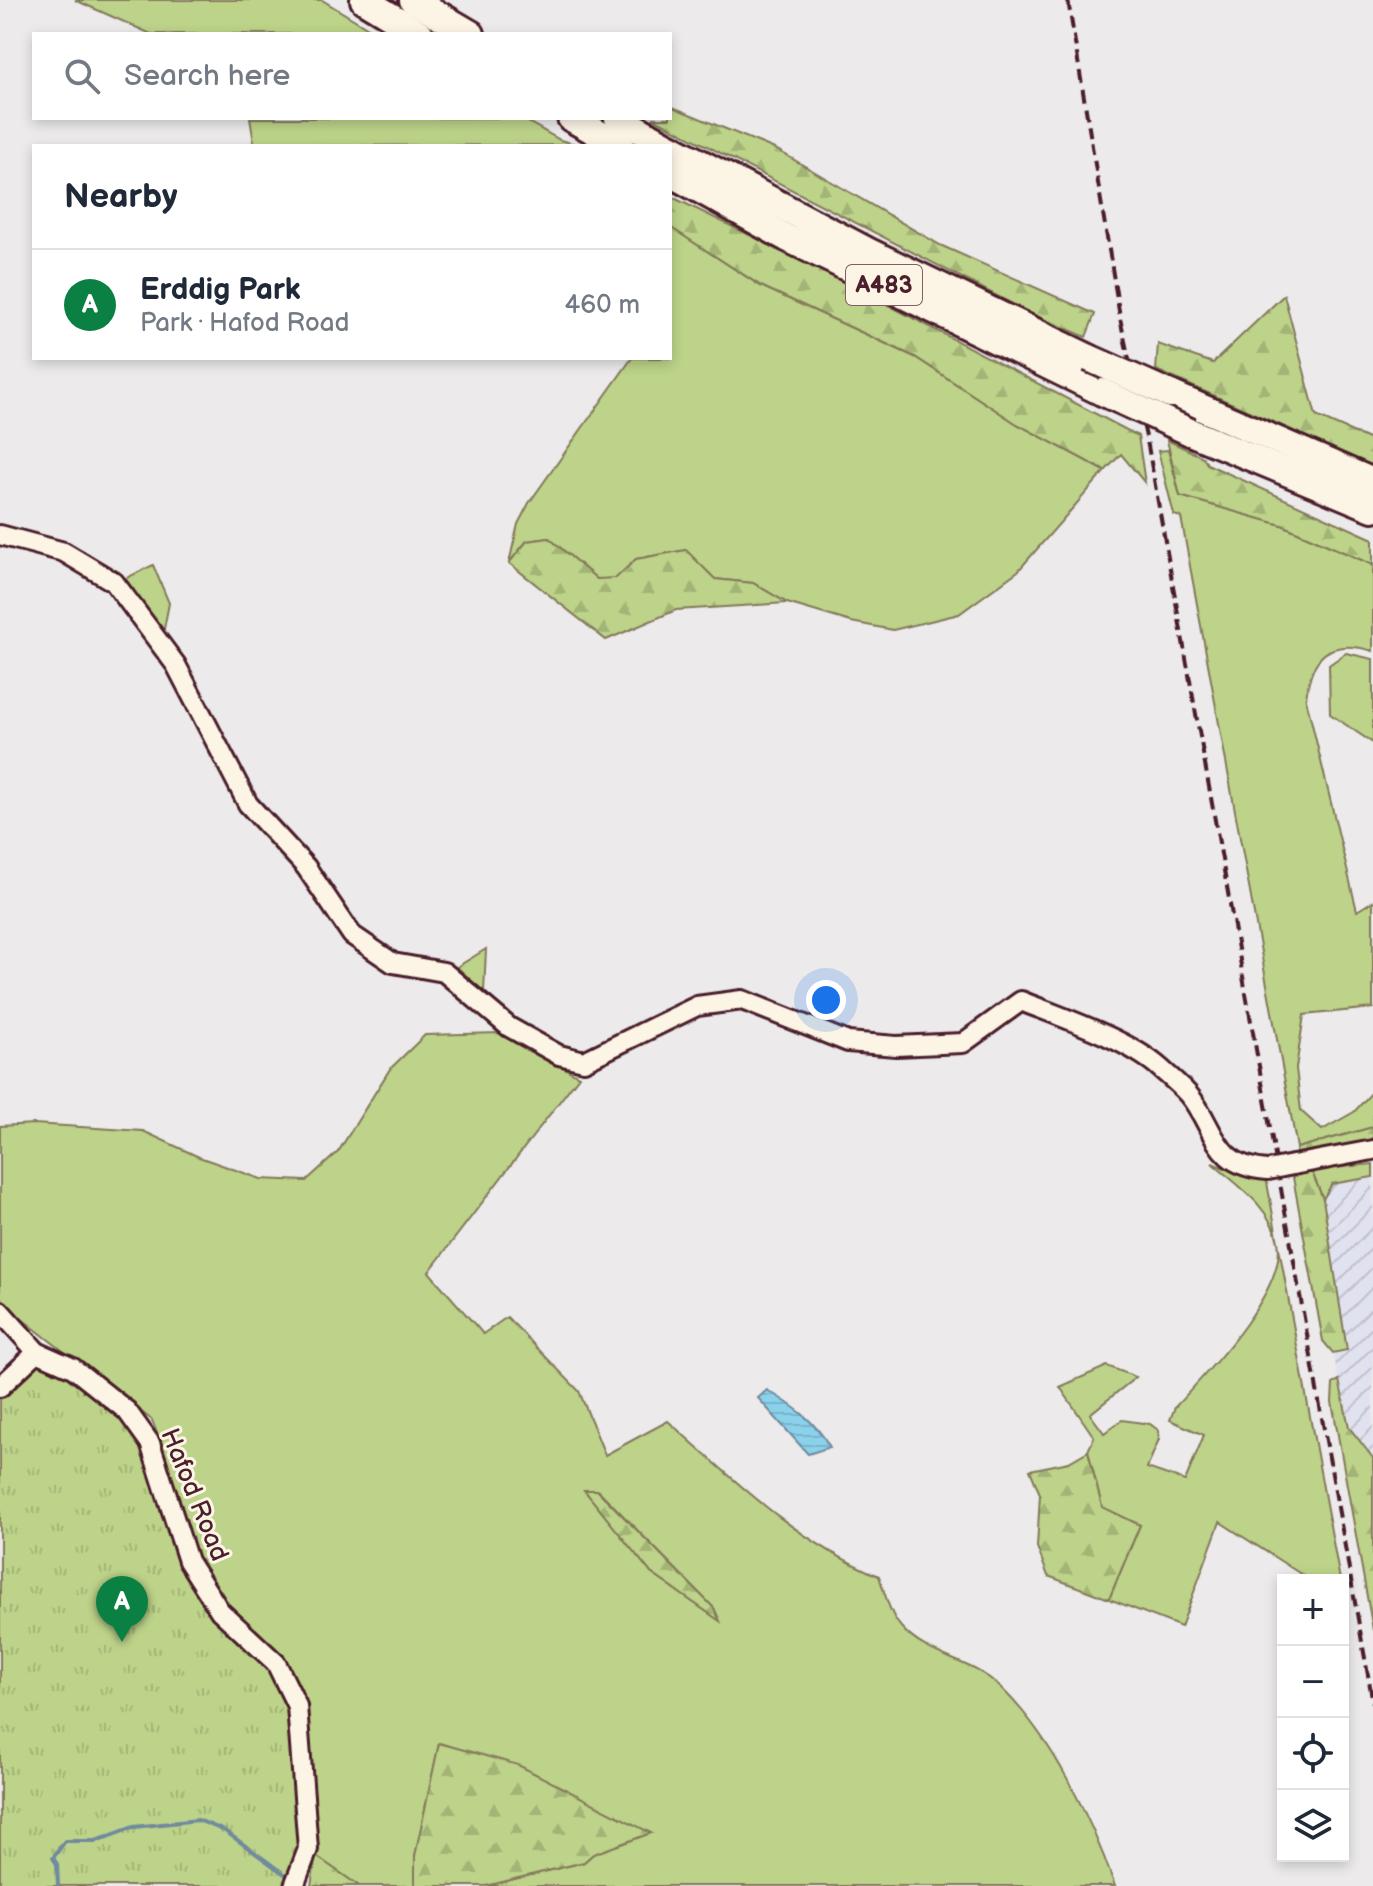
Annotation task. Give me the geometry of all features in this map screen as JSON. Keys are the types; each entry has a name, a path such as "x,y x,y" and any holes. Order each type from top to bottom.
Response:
{"highway":[{"path":"364,0 417,32"},
{"path":"413,0 468,32"},
{"path":"575,120 617,144"},
{"name":"A483","path":"622,120 665,144"},
{"name":"A483","path":"672,148 869,252 1089,358 1373,482"},
{"name":"A483","path":"672,174 787,238 1102,392 1280,471 1373,508"},
{"path":"1280,471 1373,519"}],"street":[{"path":"0,535 64,552 114,582 176,665 248,804 306,867 352,935 393,963 444,972 509,1027 559,1055 584,1061 697,1006 742,1000 848,1042 896,1046 963,1043 1021,1001 1091,1029 1157,1065 1189,1095 1213,1140 1228,1156 1249,1169 1268,1170 1373,1150"},
{"name":"Hafod Road","path":"0,1311 37,1352 73,1368 127,1411 150,1443 188,1561 220,1611 276,1663 297,1706 308,1849 297,1880"},
{"path":"0,1387 37,1352"}],"shaded area":[{"path":"1373,1177 1373,1458 1349,1427 1333,1353 1347,1350 1323,1199 1332,1184"}],"green space":[{"path":"75,0 322,0 375,32 147,32"},
{"path":"672,107 777,150 940,245 1095,314 1086,337 1032,314 657,120 672,120"},
{"path":"250,120 525,120 560,140 574,144 256,144"},
{"path":"672,197 833,276 1138,436 1145,483 1121,454 1105,471 1017,424 915,357 761,286 672,228"},
{"path":"672,228 761,286 915,357 1017,424 1105,471 1018,571 959,614 893,630 851,622 787,603 753,583 715,579 685,550 636,559 616,579 597,579 549,538 527,541 509,563 518,524 529,503 631,360 672,360"},
{"path":"1284,295 1316,416 1373,441 1373,466 1156,370 1158,344 1213,363"},
{"path":"1167,440 1203,457 1207,464 1373,539 1373,565 1282,525 1180,496"},
{"path":"1168,450 1180,496 1282,525 1373,565 1373,651 1345,647 1325,654 1312,671 1306,699 1357,911 1373,901 1373,1008 1304,1015 1296,1068 1301,1111 1322,1130 1354,1112 1373,1091 1373,1127 1297,1148 1181,517 1174,515 1158,451"},
{"path":"549,538 597,579 616,578 636,559 686,550 715,579 753,583 787,603 676,610 606,640 509,563 527,541"},
{"path":"153,565 169,603 163,634 122,580"},
{"path":"1346,653 1373,659 1373,743 1330,714 1329,665"},
{"path":"486,949 484,992 457,967"},
{"path":"500,1033 579,1076 429,1272 483,1334 507,1317 579,1391 605,1455 668,1421 742,1487 794,1528 849,1562 879,1576 893,1616 911,1637 988,1677 1036,1729 1082,1806 1115,1886 486,1886 584,1862 593,1854 650,1833 439,1744 415,1856 415,1886 359,1886 316,1856 303,1705 282,1656 224,1605 194,1556 170,1492 167,1460 152,1420 8,1308 0,1296 0,1126 34,1124 143,1131 199,1157 261,1179 306,1181 338,1152 390,1069 425,1035","holes":["598,1490 714,1608 719,1620 651,1573"]},
{"path":"1373,1127 1373,1142 1295,1156 1297,1148"},
{"path":"1212,1163 1248,1178 1266,1177 1278,1241 1261,1207"},
{"path":"1373,1164 1373,1177 1332,1184 1323,1199 1311,1170"},
{"path":"1311,1170 1323,1199 1347,1350 1333,1353 1323,1341 1292,1172"},
{"path":"1278,1242 1339,1574 1301,1574 1220,1522 1181,1627 1109,1599 1140,1525 1102,1507 1088,1451 1094,1437 1060,1387 1107,1366 1136,1377 1090,1414 1104,1433 1122,1420 1150,1424 1158,1430 1159,1439 1147,1468 1185,1481 1204,1435 1170,1420 1175,1407 1242,1330 1270,1283 1278,1261"},
{"path":"39,1361 72,1372 120,1417 144,1454 179,1566 216,1619 272,1666 288,1706 302,1846 286,1886 0,1886 0,1398"},
{"path":"1339,1380 1349,1427 1373,1458 1373,1630 1332,1402 1333,1384"},
{"path":"1088,1451 1102,1507 1140,1525 1109,1599 1048,1576 1037,1547 1040,1494 1030,1470 1069,1462"},
{"path":"584,1490 597,1490 714,1608 720,1621 651,1573"},
{"path":"439,1743 518,1765 651,1833 593,1854 584,1862 486,1886 415,1886 415,1856"},
{"path":"316,1856 359,1886 311,1886"}],"water":[{"path":"767,1390 803,1414 830,1447 808,1454 758,1398"}],"waterway":[{"path":"58,1886 57,1864 53,1858 65,1841 96,1841 134,1827 198,1820 225,1831 290,1878"}],"railway":[{"path":"1068,0 1121,323 1148,446 1373,1703"}],"place":[{"name":"Erddig Park","path":"122,1642"}]}
